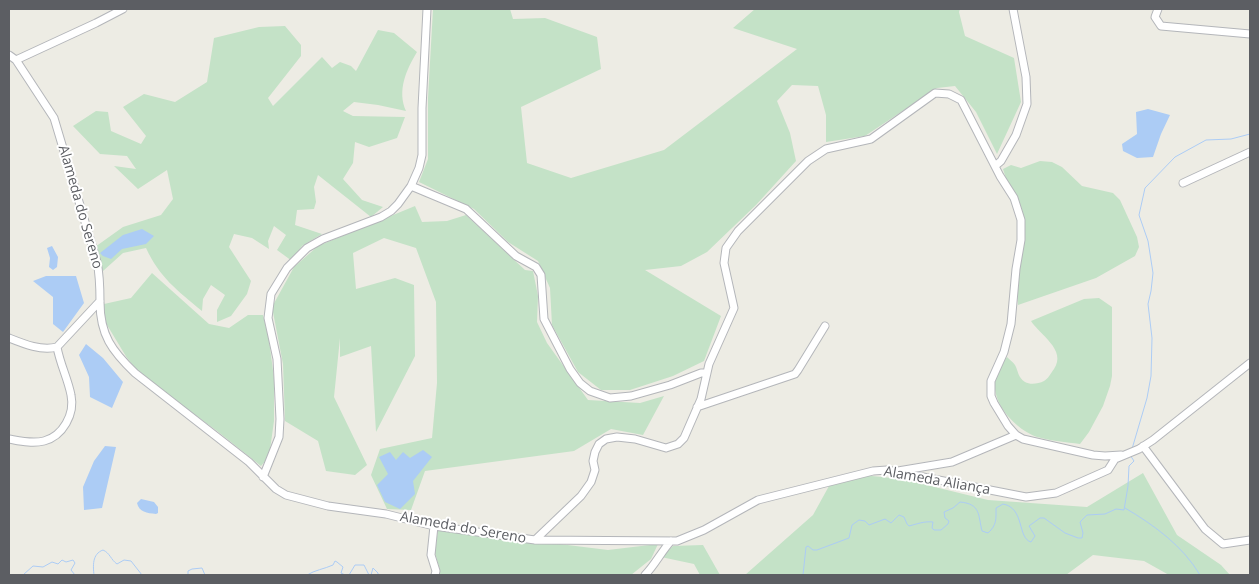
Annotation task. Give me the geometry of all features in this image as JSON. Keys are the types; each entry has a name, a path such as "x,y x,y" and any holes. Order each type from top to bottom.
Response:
{"street":[{"path":"9,55 16,60 123,9"},
{"path":"263,477 279,437 280,419 277,359 268,318 271,294 287,268 307,248 323,239 391,211 411,186 419,168 422,155 422,108 427,9"},
{"path":"995,166 1001,160 1016,135 1027,104 1026,77 1012,9"},
{"path":"1158,9 1155,17 1160,26 1250,34"},
{"name":"Alameda do Sereno","path":"16,60 54,118 100,274 100,318 109,344 119,357 160,393 249,462 276,489 295,498 328,506 386,514 434,526 534,540 581,496 591,482 595,470 593,461 595,452 599,444 606,439 617,437 636,439 666,448 678,444 684,438 701,399 709,364 734,308 724,263 726,248 738,231 808,161 826,149 871,139 935,93 949,94 961,100 1014,198 1021,220 1022,233 1017,257 1012,324 1008,340 991,381 990,390 990,396 1002,419 1016,435"},
{"path":"1183,182 1250,152"},
{"path":"411,186 466,209 516,256 536,267 541,275 544,319 570,369 580,383 590,391 610,398 631,396 670,385 701,373 707,373"},
{"path":"9,338 38,348 57,347 100,301"},
{"path":"697,408 795,374 826,326"},
{"path":"9,439 38,442 48,440 65,426 70,418 71,397 57,347"},
{"name":"Alameda Aliança","path":"534,540 677,541 704,530 758,500 856,474 880,470 1026,497 1056,493 1108,470 1115,459 1141,447 1171,426 1250,363"},
{"path":"895,472 952,462 1016,435 1033,442 1099,456 1128,454"},
{"path":"1141,447 1213,537 1223,544 1250,540"},
{"path":"434,526 431,555 436,571 435,575"},
{"path":"645,575 671,541"}],"green space":[{"path":"433,9 510,9 513,19 545,18 597,37 601,69 521,107 527,163 571,178 664,150 797,49 733,28 755,9 960,9 959,12 965,36 1014,58 1021,102 997,154 976,112 955,86 937,88 865,136 826,142 826,115 818,86 792,85 777,101 790,133 796,161 756,205 707,252 681,266 645,270 721,316 704,361 673,376 630,390 601,390 578,372 552,325 550,288 538,261 508,242 474,209 419,182 428,159 428,98"},
{"path":"285,26 301,45 301,56 268,98 273,106 322,57 332,68 340,62 351,66 356,71 378,30 394,33 417,52 409,66 404,81 402,96 406,111 354,102 343,111 353,116 405,117 397,138 369,147 355,142 353,163 343,179 362,200 383,207 371,217 318,175 314,187 316,202 314,209 297,210 295,225 322,234 302,246 292,261 277,250 286,235 274,226 268,241 269,249 252,238 234,234 229,247 251,281 247,294 231,316 217,322 217,310 225,295 211,285 203,299 202,311 163,276 146,248 123,253 103,271 95,247 123,227 161,215 173,199 167,170 138,189 114,166 136,169 127,156 100,154 73,126 96,111 108,112 111,131 141,144 146,136 123,107 144,94 175,102 207,82 214,38 259,27"},
{"path":"1040,161 1052,162 1062,167 1082,186 1113,193 1120,200 1137,237 1139,247 1135,256 1096,278 1018,305 1017,288 1023,231 1003,169 1011,165 1021,168"},
{"path":"415,206 422,222 447,221 466,215 525,270 533,271 538,296 537,322 547,343 588,400 640,403 664,396 643,435 611,429 574,451 425,471 411,510 387,509 371,475 380,449 432,438 437,383 436,302 416,248 384,238 353,253 356,289 395,278 414,285 415,356 376,432 371,346 340,357 340,338 334,397 367,465 355,475 326,471 318,441 285,421 283,364 272,307 294,267 318,246"},
{"path":"152,273 209,324 229,328 248,315 263,315 269,340 274,378 274,421 269,457 261,466 142,376 127,358 104,320 104,304 131,298"},
{"path":"1099,298 1112,307 1112,376 1103,406 1080,444 1048,440 1029,434 1014,423 997,399 995,381 1000,368 1007,357 1015,365 1025,382 1034,384 1045,380 1054,369 1057,355 1051,343 1031,321 1084,299"},
{"path":"1143,473 1177,535 1221,565 1230,575 1169,575 1144,561 1093,555 1066,575 745,575 813,515 829,486 862,475 902,479 988,500 1087,507"},
{"path":"438,529 608,550 658,544 651,559 631,575 438,575 440,570 435,553"},
{"path":"703,545 720,575 700,575 694,564 661,557 673,546"}],"water":[{"path":"1148,109 1170,115 1153,157 1137,158 1123,151 1122,144 1137,134 1136,112"},
{"path":"142,229 154,236 146,244 122,249 111,259 100,253 123,235"},
{"path":"52,246 58,257 57,267 53,270 49,267 50,258 47,248"},
{"path":"46,276 76,276 84,303 63,332 53,324 53,297 33,281"},
{"path":"86,344 103,358 123,382 112,408 90,397 89,377 79,355"},
{"path":"105,446 116,447 102,508 84,510 83,487 94,461"},
{"path":"423,450 432,457 413,481 415,494 400,509 385,502 377,485 388,474 379,457 390,452 396,460 403,452 410,458"},
{"path":"141,499 154,502 158,507 158,513 144,512 137,503"}],"waterway":[{"path":"1132,449 1147,398 1151,376 1152,338 1148,304 1153,273 1148,241 1139,215 1145,188 1175,157 1206,140 1231,139 1250,134"},
{"path":"803,575 806,547 817,550 849,538 852,525 859,520 865,521 869,525 885,519 891,523 899,515 904,517 909,526 933,522 932,528 934,530 941,530 949,521 945,518 944,512 960,502 967,503 975,508 979,515 982,531 988,533 996,519 996,508 1003,504 1015,511 1024,535 1031,542 1035,536 1029,526 1040,518 1044,518 1065,533 1082,538 1083,533 1080,522 1087,515 1105,514 1116,509 1124,510 1129,466 1134,461 1130,455"},
{"path":"1125,508 1167,537 1193,564 1200,575"},
{"path":"94,575 95,557 103,550 117,564 124,560 131,561 142,575"},
{"path":"23,575 33,566 43,567 52,562 58,564 62,560 66,562 73,560 75,563 71,570 75,575"},
{"path":"307,575 333,565 335,561 343,567 341,573 345,575"},
{"path":"349,575 355,565 364,565 369,575"},
{"path":"188,575 188,571 202,568 205,575"},
{"path":"371,575 373,568 378,575"}]}
